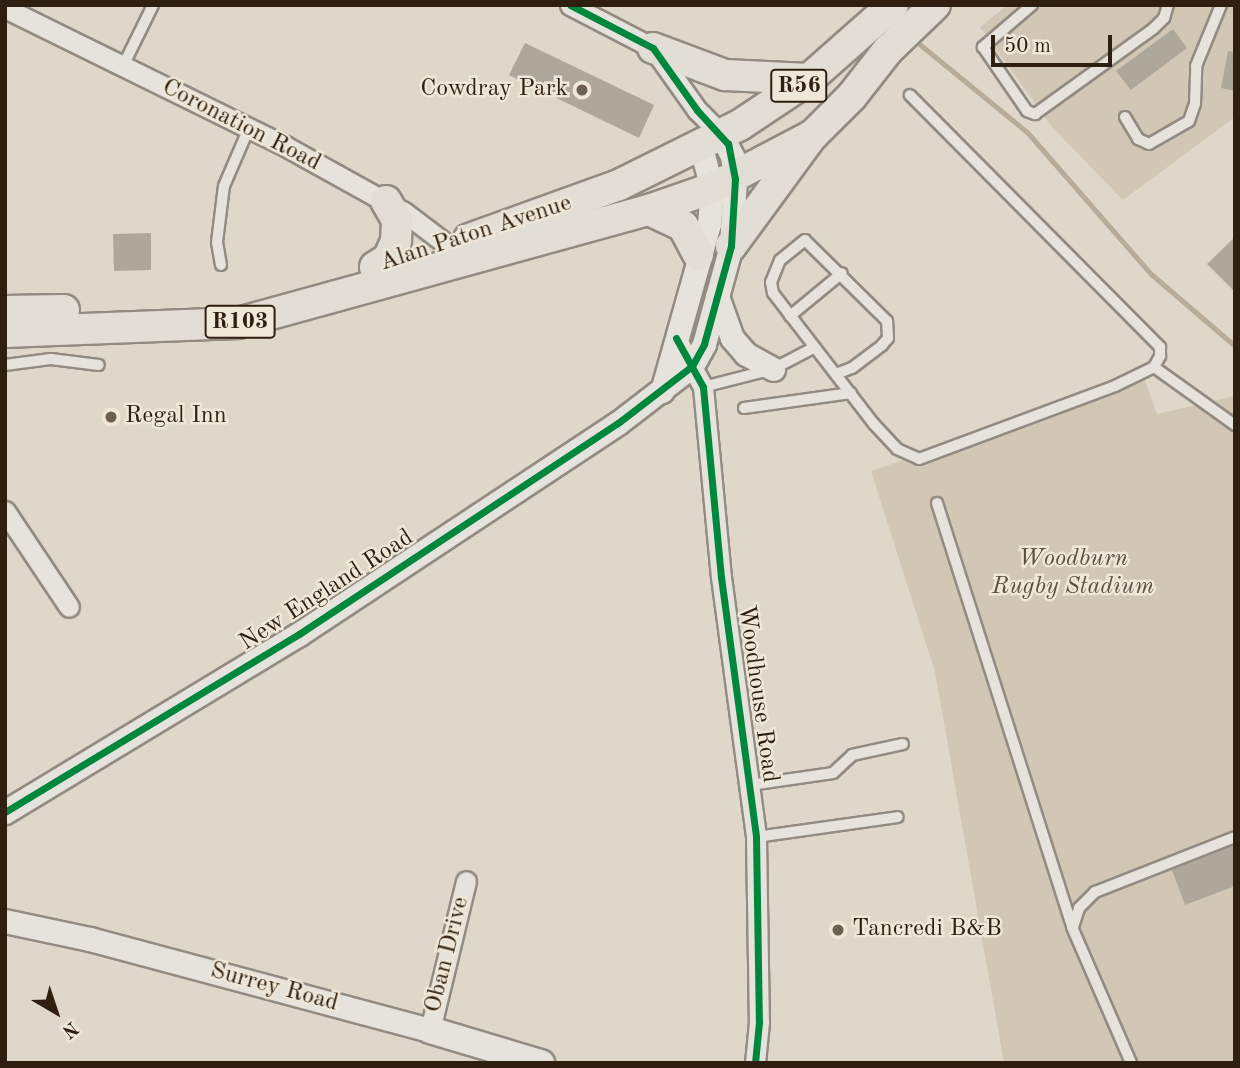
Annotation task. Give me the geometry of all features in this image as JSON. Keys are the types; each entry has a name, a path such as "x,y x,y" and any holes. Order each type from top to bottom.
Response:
{"main road":[{"name":"Alan Paton Avenue","path":"5,311 235,303 375,267 459,252 649,210 720,160 893,5"},
{"name":"Alan Paton Avenue","path":"5,332 238,323 459,252 590,197 720,160 800,141 852,96 888,50 928,12"},
{"path":"653,48 725,75 809,79"},
{"path":"731,246 800,141"},
{"path":"375,267 388,259 396,241 397,220 386,201"},
{"path":"649,210 683,226 698,254"},
{"name":"Surrey Road","path":"430,1030 541,1063"}],"street":[{"path":"570,5 653,48 697,110 720,160 709,224 698,254 662,391"},
{"name":"Coronation Road","path":"5,8 249,128 386,201 459,252"},
{"name":"New England Road","path":"5,813 299,634 662,391 692,366 704,344 731,246 720,160"},
{"path":"717,296 732,338 746,354 772,369"},
{"name":"Woodhouse Road","path":"676,338 703,387 721,577 756,837 759,1022 755,1063"},
{"path":"5,511 69,607"},
{"name":"Oban Drive","path":"430,1030 466,881"},
{"name":"Surrey Road","path":"5,921 90,939 430,1030"}],"lane":[{"path":"123,66 153,5"},
{"path":"1032,5 983,47 1027,111 1035,114 1153,29 1168,5"},
{"path":"1125,117 1138,139 1149,144 1189,121 1195,104 1196,66 1221,5"},
{"path":"836,374 870,355 890,331 887,321 842,272 805,240 780,260 771,282 773,293 790,316 851,393 897,449 919,459 1115,386 1154,367 1160,347 911,95"},
{"path":"221,265 217,242 224,186 249,128"},
{"path":"790,316 842,272"},
{"path":"703,387 772,369 815,347"},
{"path":"5,365 51,359 99,365"},
{"path":"1154,367 1235,425"},
{"path":"744,408 851,393"},
{"path":"937,503 1072,928 1131,1063"},
{"path":"750,785 833,773 852,755 903,744"},
{"path":"756,837 898,817"},
{"path":"1072,928 1079,908 1095,892 1235,837"}],"green space":[{"path":"1008,5 1235,5 1235,117 1123,200 1052,127 980,27"},
{"name":"Woodburn Rugby Stadium","path":"1144,378 1157,414 1235,396 1235,1063 1004,1063 935,672 871,471"}],"building":[{"path":"1173,29 1187,48 1131,90 1116,71"},
{"name":"Cowdray Park","path":"525,43 654,105 639,138 509,75"},
{"path":"1228,51 1235,52 1235,91 1221,88"},
{"path":"151,233 151,270 114,271 113,234"},
{"path":"1235,237 1235,292 1207,264"},
{"path":"1235,845 1235,886 1185,905 1172,870"}],"waterway":[{"path":"912,38 1027,132 1151,274 1235,346"}],"cycle path":[{"path":"5,812 299,634 618,423 692,366 704,344 731,246 735,179 728,144 697,110 653,48 570,5"},
{"path":"676,338 703,387 721,577 756,837 759,1022 755,1063"}],"place":[{"name":"Cowdray Park","path":"582,90"},
{"name":"Regal Inn","path":"111,417"},
{"name":"Tancredi B&B","path":"838,930"}]}
